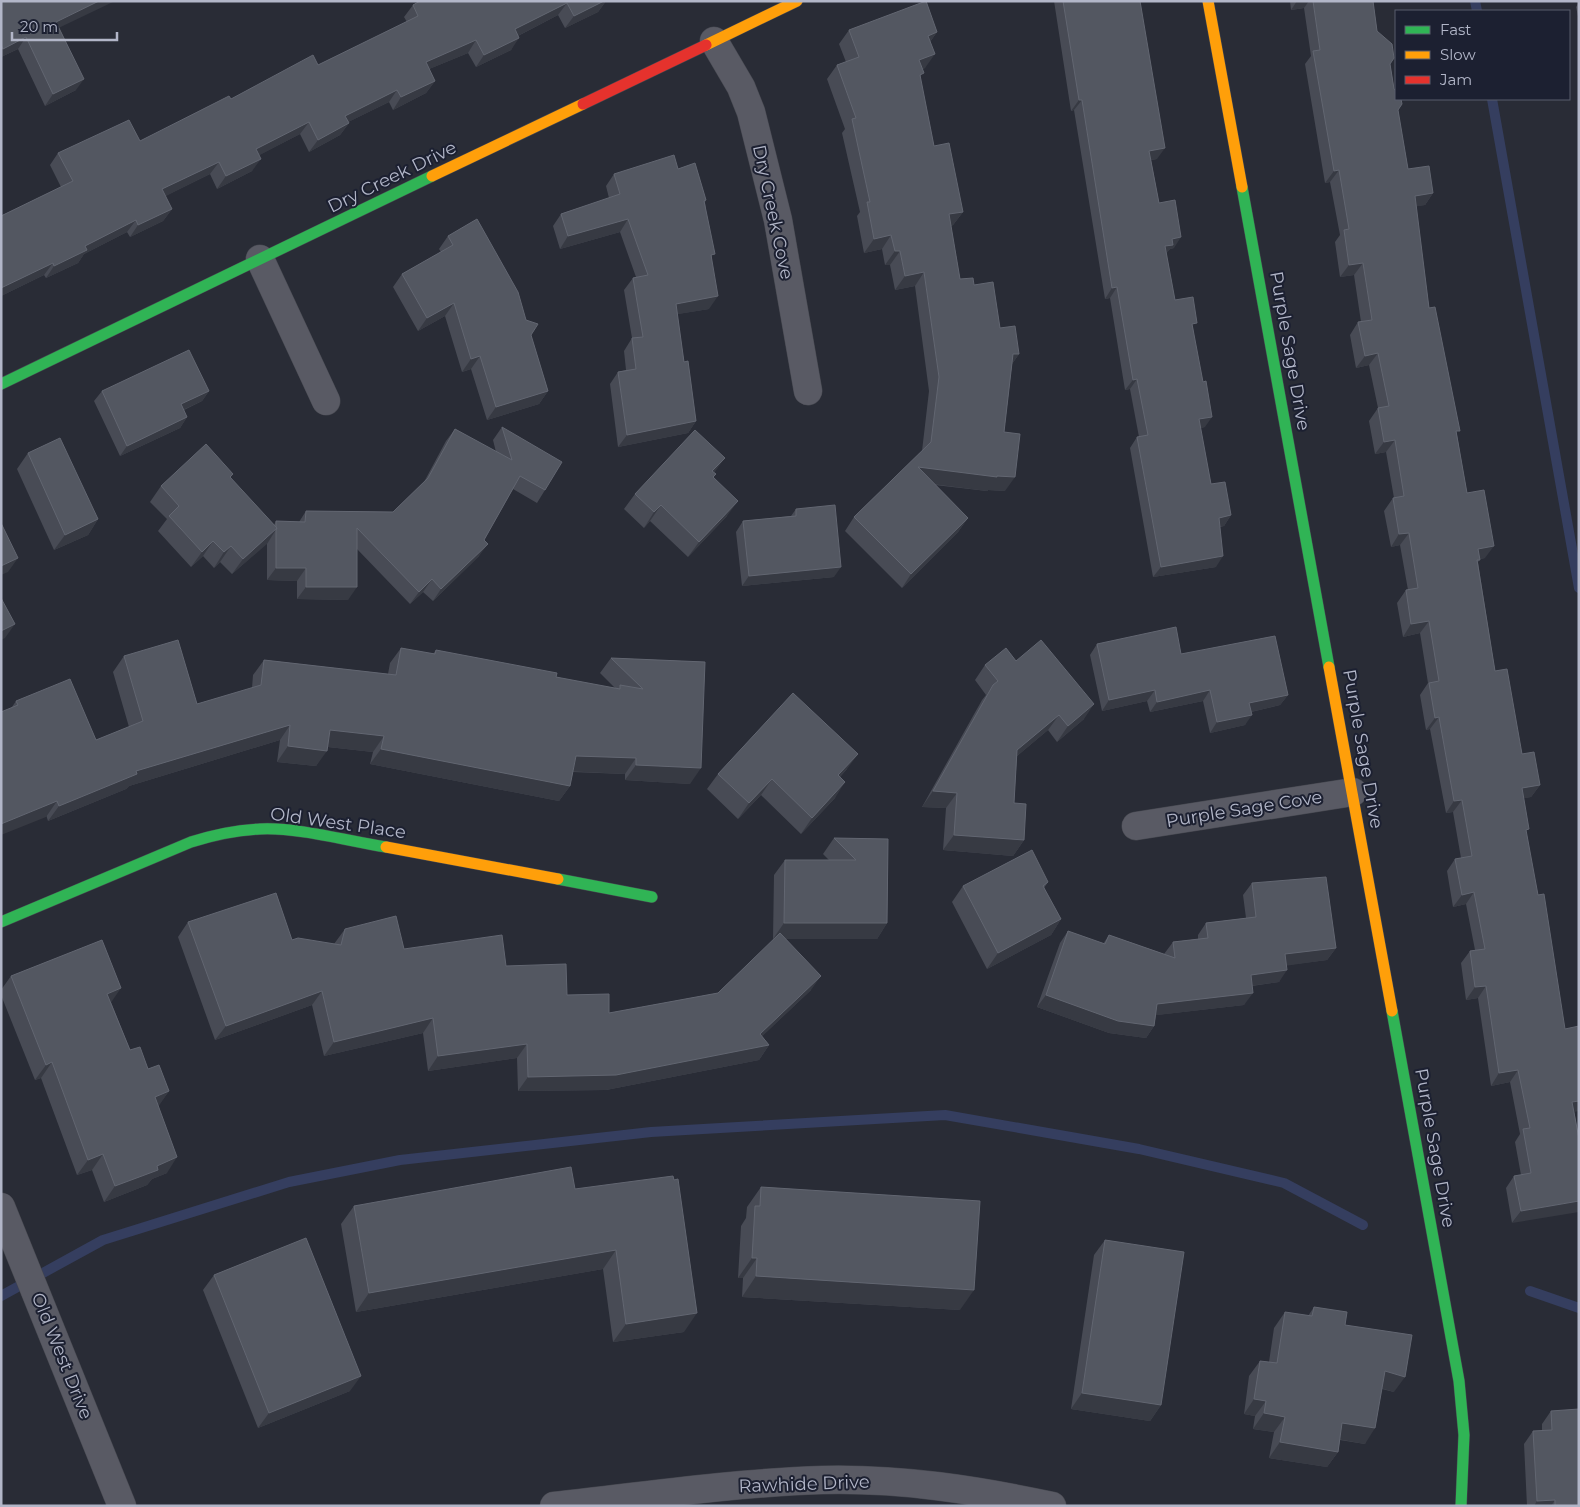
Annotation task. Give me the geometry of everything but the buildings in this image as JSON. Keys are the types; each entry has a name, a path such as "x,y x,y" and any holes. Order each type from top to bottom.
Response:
{"street":[{"name":"Dry Creek Drive","path":"1,384 797,1"},
{"name":"Purple Sage Drive","path":"1208,1 1459,1381 1464,1435 1461,1506"},
{"name":"Dry Creek Cove","path":"714,41 741,87 751,112 778,220 808,391"},
{"path":"260,259 326,401"},
{"name":"Purple Sage Cove","path":"1136,826 1352,792"},
{"name":"Old West Place","path":"1,922 190,842 214,835 260,829 283,830 397,849 652,897"},
{"name":"Old West Drive","path":"1,1207 122,1506"},
{"name":"Rawhide Drive","path":"554,1506 705,1497 823,1480 912,1483 995,1494 1052,1506"}],"waterway":[{"path":"1475,1 1477,10"},
{"path":"1492,100 1579,588"},
{"path":"1,1296 103,1240 289,1182 400,1160 651,1132 945,1115 1139,1149 1284,1183 1363,1225"},
{"path":"1530,1291 1579,1308"}],"traffic: fast":[{"path":"1,384 432,176"},
{"path":"1242,187 1329,667"},
{"path":"1,922 191,842 225,833 260,829 290,830 386,847"},
{"path":"558,879 652,897"},
{"path":"1392,1011 1459,1381 1464,1435 1461,1506"}],"traffic: slow":[{"path":"706,45 797,1"},
{"path":"1208,1 1242,187"},
{"path":"432,176 583,104"},
{"path":"1329,667 1392,1011"},
{"path":"386,847 558,879"}],"traffic: jam":[{"path":"583,104 706,45"}]}
